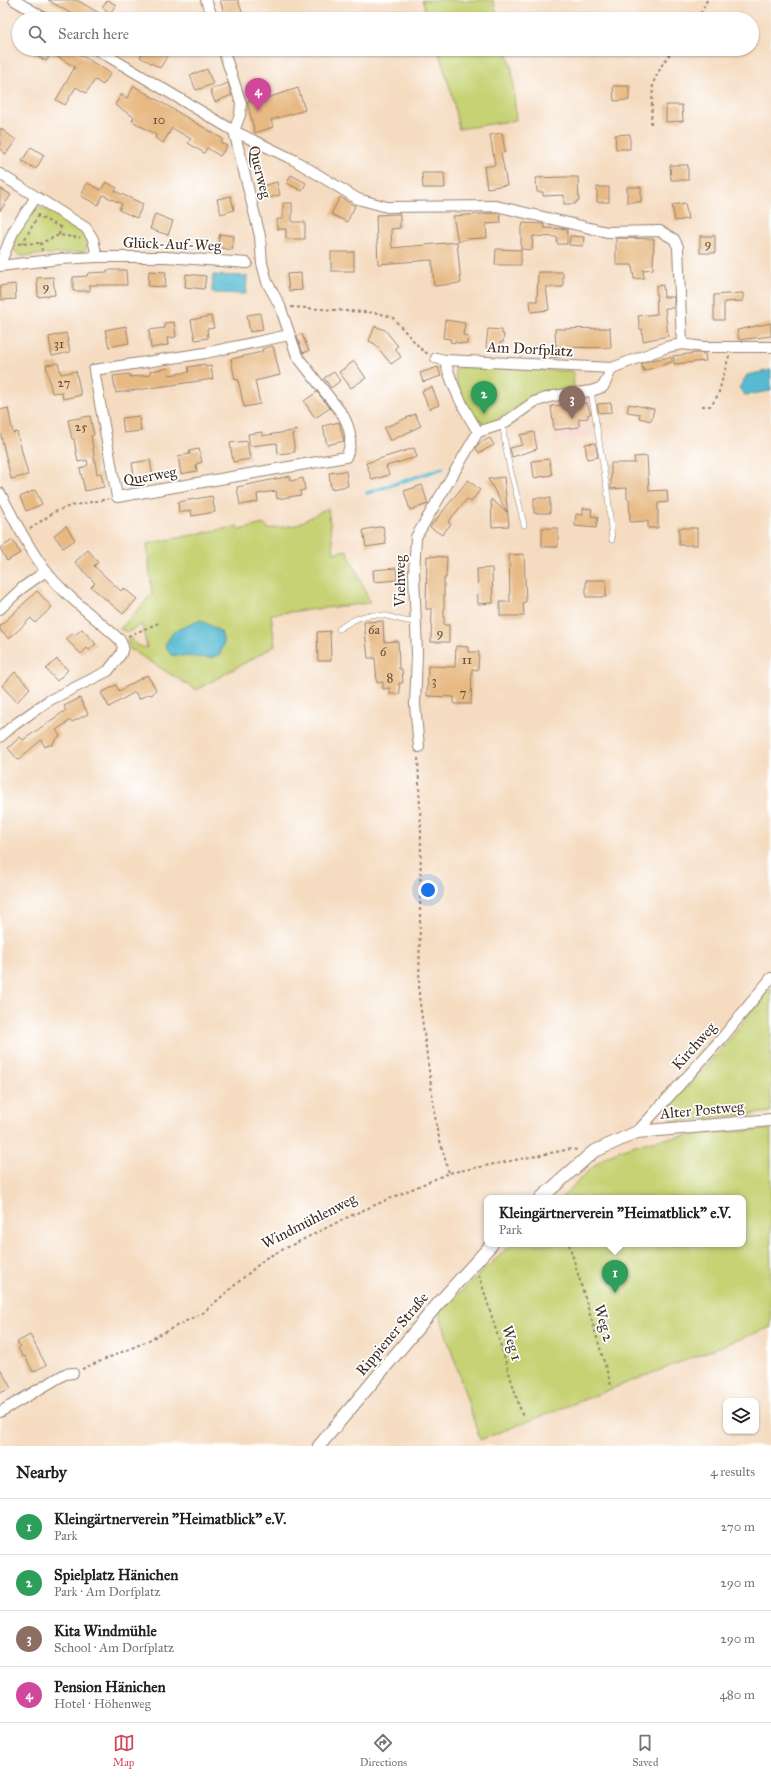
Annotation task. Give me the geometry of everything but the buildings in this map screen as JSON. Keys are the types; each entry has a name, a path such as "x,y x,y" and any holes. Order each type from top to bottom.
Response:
{"street":[{"path":"14,0 34,12"},
{"path":"206,0 210,12"},
{"path":"108,56 234,131 294,160 358,199 387,207 496,206 607,232 660,231 674,239 678,247 682,344 703,347 771,347"},
{"path":"225,56 241,103 240,115 234,131"},
{"name":"Querweg","path":"234,131 260,236 262,264 267,282 280,306 297,356 314,376 348,424 351,445 346,457 117,497 94,370 205,353 289,335"},
{"path":"0,174 86,228 92,240 97,257"},
{"name":"Glück-Auf-Weg","path":"36,197 7,243 0,265 42,260 97,257 166,257 247,264"},
{"name":"Am Dorfplatz","path":"441,359 612,368 667,347 682,344"},
{"path":"441,359 463,409 478,432 504,424 534,402 553,396 591,391 603,387 612,368"},
{"name":"Viehweg","path":"419,748 415,705 417,654 414,573 416,537 478,432"},
{"path":"0,493 22,534 46,571 78,604 121,643 121,654 108,671 48,701 0,737"},
{"path":"0,609 22,588 46,571"},
{"name":"Kirchweg","path":"636,1132 722,1038 771,978"},
{"name":"Alter Postweg","path":"593,1152 636,1132 771,1120"},
{"path":"544,1195 593,1152"},
{"name":"Rippiener Straße","path":"319,1446 437,1305 489,1247"},
{"path":"0,1412 65,1374 73,1372"}],"lane":[{"path":"591,391 608,496 612,540"},
{"path":"504,424 506,454 520,503 524,525"},
{"path":"339,629 356,618 362,616 381,615 408,622 416,622"}],"path":[{"path":"701,12 707,0"},
{"path":"651,124 653,83 663,63 668,56"},
{"path":"21,244 38,216"},
{"path":"7,243 41,243 59,235 92,240"},
{"path":"41,243 42,260"},
{"path":"280,306 378,313 392,317 422,350 441,359"},
{"path":"702,406 711,406 718,395 726,369 729,347"},
{"path":"22,534 54,512 70,506 117,497"},
{"path":"121,643 161,622"},
{"path":"419,748 421,832 419,996 437,1130 449,1173"},
{"name":"Windmühlenweg","path":"73,1372 141,1344 204,1312 266,1258 352,1215 449,1173 571,1149 593,1152"},
{"name":"Weg 2","path":"570,1247 611,1385"},
{"name":"Weg 1","path":"479,1274 523,1418"}],"shaded area":[{"path":"590,397 595,436 554,442 550,401"}],"green space":[{"path":"422,0 493,0 496,12 426,12"},
{"path":"440,56 508,56 512,69 516,120 459,129 452,95"},
{"path":"40,207 79,227 88,237 84,252 20,256 12,248 22,224 30,214"},
{"path":"460,367 573,371 574,388 539,392 500,418 485,423 474,417 462,394 455,375 455,370"},
{"path":"328,508 334,553 347,550 370,603 271,614 275,646 196,690 130,649 127,640 131,638 136,645 147,648 142,625 128,632 120,629 152,594 147,544 238,526 239,530 263,524 269,529 296,525"},
{"path":"771,988 771,1112 672,1122 668,1116 670,1106 733,1036 762,995"},
{"path":"771,1129 771,1327 480,1440 439,1312 509,1247 746,1247 746,1195 564,1195 601,1160 617,1151 659,1140 707,1134"}],"water":[{"path":"213,275 247,276 246,294 212,293"},
{"path":"771,370 771,391 745,395 739,388 747,375"},
{"path":"201,620 221,632 224,643 220,654 210,658 171,655 165,645 174,631"}],"waterway":[{"path":"367,493 443,468"}],"place":[{"name":"Pension Hänichen","path":"258,111"},
{"name":"Spielplatz Hänichen","path":"484,414"},
{"name":"Kita Windmühle","path":"572,419"},
{"name":"Kleingärtnerverein \"Heimatblick\" e.V.","path":"615,1293"}]}
